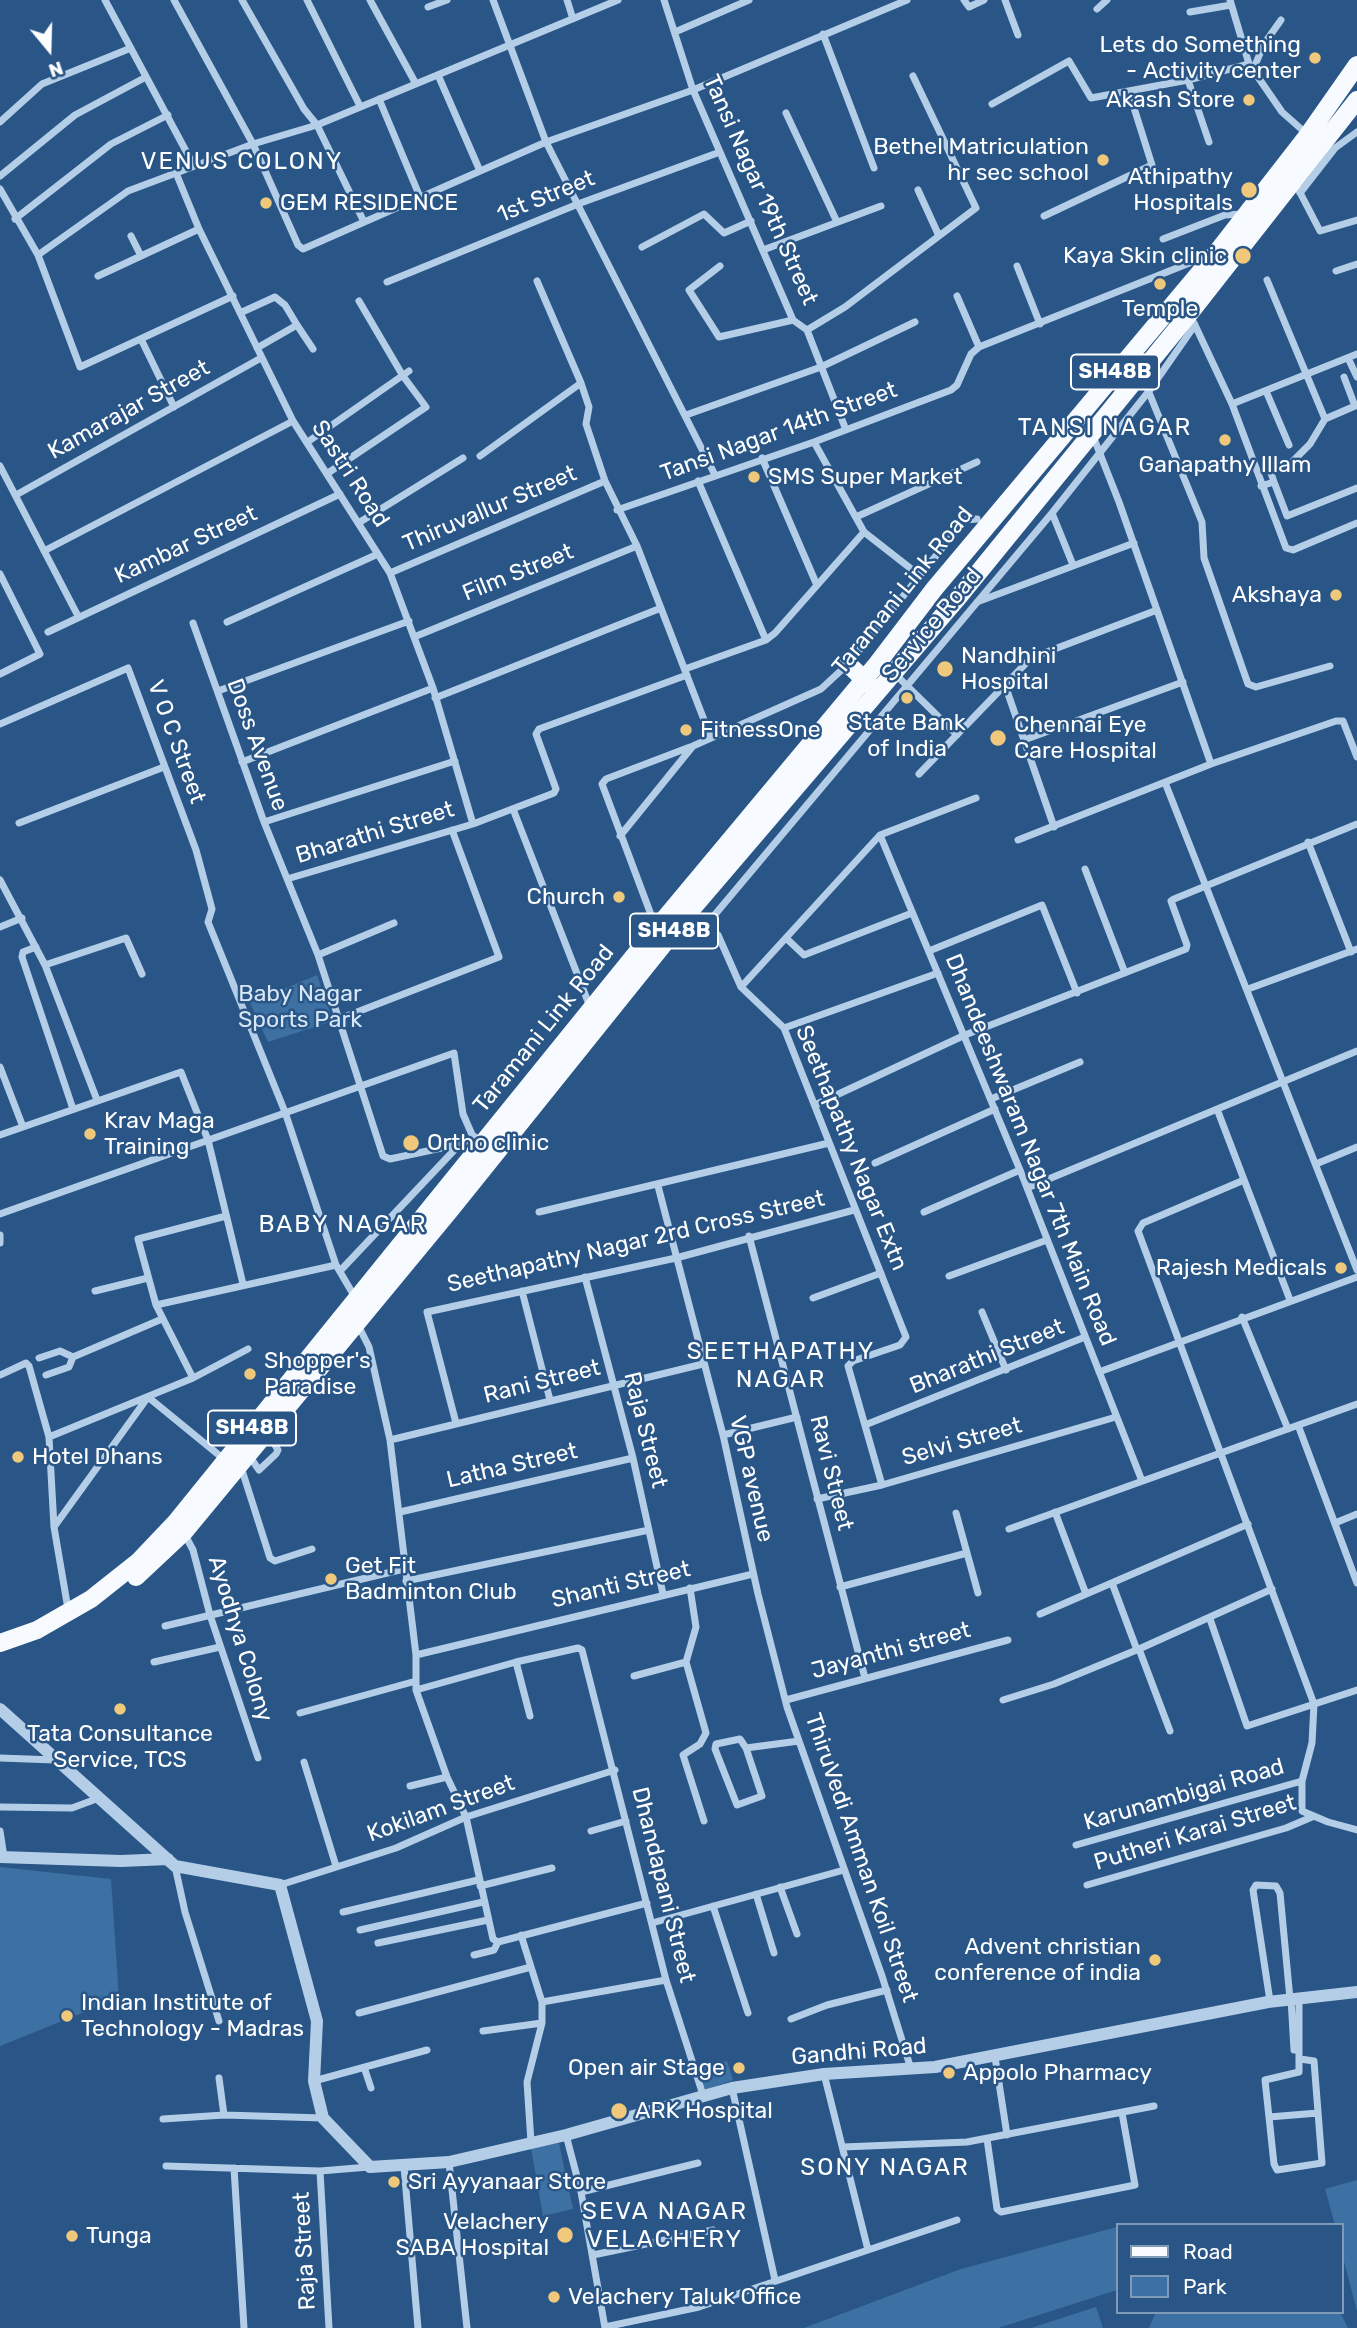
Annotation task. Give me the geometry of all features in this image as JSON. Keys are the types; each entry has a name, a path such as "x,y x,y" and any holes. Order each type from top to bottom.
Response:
{"main road":[{"name":"Taramani Link Road","path":"238,1459 267,1430 356,1322 470,1171 478,1139 591,1010 864,679 978,536 1217,252 1355,74"},
{"path":"892,644 936,628 1228,249 1355,74"},
{"name":"Taramani Link Road","path":"0,1653 41,1639 77,1621 148,1568 238,1459 356,1300 470,1171 877,692 936,628 1091,432 1140,373 1192,319 1297,187 1357,100"},
{"path":"848,664 877,692"},
{"name":"Taramani Link Road","path":"0,1643 37,1630 69,1614 179,1528"}],"street":[{"path":"105,0 194,166"},
{"path":"174,0 253,144 301,248 546,142 693,90 907,0"},
{"path":"242,0 304,110 317,125 364,222"},
{"path":"307,0 360,106"},
{"path":"370,0 416,84"},
{"path":"428,8 447,0"},
{"path":"493,0 546,142 715,475"},
{"path":"567,0 573,19"},
{"path":"38,255 128,191 253,144 317,125 618,0"},
{"name":"Tansi Nagar 19th Street","path":"664,0 693,90 793,320 807,330 846,429"},
{"path":"675,33 749,0"},
{"path":"964,0 968,7 984,0"},
{"path":"1004,0 1018,35"},
{"path":"1097,9 1107,0"},
{"path":"1190,12 1231,2 1251,67 1282,112 1308,135"},
{"path":"992,104 1069,61 1088,97 1129,92 1251,67 1281,20"},
{"path":"823,34 874,168"},
{"path":"0,121 43,84 131,48"},
{"path":"438,75 480,171"},
{"path":"807,330 845,307 976,208 913,76"},
{"path":"0,176 75,115 146,77"},
{"path":"1188,80 1209,142"},
{"path":"1044,216 1152,166 1129,92"},
{"path":"379,99 420,197"},
{"path":"786,113 837,222"},
{"path":"15,219 111,144 167,115"},
{"path":"1357,132 1335,148 1297,187 1320,231 1357,220"},
{"name":"1st Street","path":"387,282 578,204 720,152"},
{"name":"Sastri Road","path":"176,173 200,229 293,421 309,441 390,573 433,688 473,824"},
{"path":"0,189 38,255 80,367 233,296"},
{"path":"918,190 939,236"},
{"path":"763,250 881,206"},
{"path":"642,247 705,214 724,233 751,221"},
{"path":"1163,239 1225,215 1247,215"},
{"path":"98,276 200,229"},
{"path":"131,236 141,256"},
{"path":"957,296 979,347 1217,252"},
{"path":"1335,271 1357,264"},
{"path":"720,266 689,289 719,337 793,320"},
{"path":"1017,266 1040,324"},
{"path":"1267,280 1325,419"},
{"path":"537,281 581,383 589,407 586,424 605,481 637,546 711,738"},
{"path":"240,313 275,297 285,305 313,349"},
{"path":"328,473 426,407 359,301"},
{"path":"1192,319 1232,404 1261,486 1288,550 1357,523"},
{"name":"Service Road","path":"707,925 906,687 936,628 975,603 1052,513 1149,391 1179,345 1192,319"},
{"path":"686,415 821,367 915,322"},
{"path":"257,348 297,325"},
{"path":"141,338 174,407"},
{"name":"Tansi Nagar 14th Street","path":"617,510 814,442 954,388 971,354 979,347"},
{"path":"1232,404 1357,354"},
{"name":"Kamarajar Street","path":"16,495 261,358"},
{"path":"1348,358 1357,377"},
{"path":"309,441 406,373"},
{"path":"1140,373 1202,522 1204,558 1248,684 1256,687 1330,666"},
{"path":"1344,377 1355,406 1325,419 1310,444 1292,462 1270,470 1287,516 1357,488"},
{"path":"480,456 581,383"},
{"path":"1266,391 1289,446"},
{"path":"44,551 293,421"},
{"path":"1091,432 1134,542 1211,765"},
{"path":"814,442 864,532 919,575"},
{"path":"359,522 463,458"},
{"path":"762,458 816,583"},
{"path":"856,517 977,463"},
{"path":"0,466 78,616"},
{"name":"Thiruvallur Street","path":"390,573 605,481"},
{"path":"698,481 766,640"},
{"path":"1261,486 1274,482"},
{"name":"Kambar Street","path":"48,632 340,495"},
{"path":"1052,513 1073,565"},
{"path":"656,929 620,836 603,782 693,746 821,689 848,664 965,520 977,519"},
{"path":"686,672 766,640 775,633 816,583 864,532"},
{"path":"975,603 1134,542"},
{"name":"Film Street","path":"414,637 637,546"},
{"path":"227,622 378,554"},
{"path":"0,575 40,654 0,674"},
{"path":"435,698 661,608"},
{"path":"919,774 1035,656 1157,610"},
{"path":"218,691 409,621"},
{"name":"Doss Avenue","path":"193,623 264,822 318,955 358,1086 385,1158 460,1144"},
{"name":"V O C Street","path":"0,724 128,668 196,850 212,909 208,922 285,1112 338,1268 356,1300"},
{"name":"Bharathi Street","path":"287,879 473,824 556,791 536,734 539,729 686,672"},
{"path":"894,673 957,734"},
{"path":"1024,740 1183,682"},
{"path":"1004,685 1054,827"},
{"path":"242,762 433,688"},
{"path":"1018,841 1166,785 1211,765 1343,721 1357,758"},
{"path":"620,836 693,746"},
{"path":"264,822 455,761"},
{"path":"19,823 164,767"},
{"path":"1166,785 1357,1270"},
{"path":"741,987 880,835 976,798"},
{"path":"513,809 591,1010"},
{"path":"815,1105 965,1035 1186,948 1171,901 1308,842 1357,824"},
{"path":"339,1019 499,957 452,830"},
{"name":"Dhandeeshwaram Nagar 7th Main Road","path":"880,835 1020,1170 1142,1481"},
{"path":"1248,989 1354,951 1308,842"},
{"path":"1085,869 1125,973"},
{"path":"0,880 44,965 97,1100"},
{"path":"929,951 1042,905 1077,993"},
{"name":"Seethapathy Nagar Extn","path":"691,911 718,935 741,987 784,1028 906,1337 905,1342 853,1361 848,1366 865,1425"},
{"path":"787,939 804,955 912,913"},
{"path":"0,927 22,918"},
{"path":"318,955 394,923"},
{"path":"44,965 126,938 142,974"},
{"path":"36,947 23,952 22,957 73,1109"},
{"path":"784,1028 938,973"},
{"path":"1027,1188 1357,1051"},
{"path":"0,1214 454,1053 463,1114 478,1139 460,1144 338,1268 243,1284 156,1305"},
{"path":"991,1099 1080,1062"},
{"path":"0,1068 23,1127"},
{"path":"0,1135 181,1072 208,1140 243,1284"},
{"path":"875,1163 995,1109"},
{"path":"1217,1110 1290,1300"},
{"path":"539,1212 658,1186 829,1143"},
{"path":"1316,1164 1357,1147"},
{"path":"925,1212 1020,1170"},
{"path":"1244,1180 1139,1226 1314,1704 1312,1743 1302,1781 1302,1811 1357,1830"},
{"name":"VGP avenue","path":"658,1186 723,1435 753,1574 786,1700"},
{"name":"Seethapathy Nagar 2rd Cross Street","path":"456,1423 427,1312 676,1258 854,1210"},
{"path":"193,1378 156,1305 138,1239 226,1216"},
{"path":"0,1235 0,1243"},
{"name":"Ravi Street","path":"749,1237 865,1678"},
{"path":"949,1276 1047,1240"},
{"path":"813,1298 881,1273"},
{"name":"Raja Street","path":"585,1277 633,1458 663,1594"},
{"path":"1099,1372 1242,1317 1357,1277"},
{"path":"95,1291 148,1278"},
{"path":"522,1291 550,1400"},
{"path":"982,1312 1006,1370"},
{"path":"1242,1317 1288,1429"},
{"path":"46,1375 68,1367 73,1357 162,1319"},
{"path":"356,1322 369,1347 390,1440 416,1655 416,1686 447,1777 467,1817 483,1902 493,1939 498,1942"},
{"name":"Bharathi Street","path":"865,1425 1085,1337"},
{"path":"49,1437 193,1378 248,1349"},
{"path":"39,1358 60,1351 73,1357"},
{"path":"0,1375 26,1363 29,1366 49,1437 54,1527 69,1614"},
{"name":"Rani Street","path":"390,1440 703,1364"},
{"path":"148,1397 259,1471"},
{"path":"54,1527 148,1397"},
{"path":"1009,1529 1357,1404"},
{"path":"723,1435 797,1417"},
{"name":"Selvi Street","path":"817,1499 882,1485 1116,1417"},
{"path":"865,1425 882,1485"},
{"path":"1298,1425 1357,1583"},
{"path":"249,1486 277,1452 267,1430"},
{"name":"Latha Street","path":"400,1512 633,1458"},
{"path":"238,1459 273,1560 312,1549"},
{"path":"1055,1512 1086,1594"},
{"path":"956,1513 978,1593"},
{"path":"1335,1523 1357,1514"},
{"path":"1040,1614 1248,1524"},
{"name":"Ayodhya Colony","path":"179,1528 193,1550 210,1615 258,1758"},
{"path":"406,1581 649,1530"},
{"path":"840,1587 967,1553"},
{"path":"165,1626 404,1569"},
{"name":"Shanti Street","path":"416,1655 753,1574"},
{"path":"1112,1583 1170,1731"},
{"path":"690,1588 696,1627 686,1662 706,1733 700,1744 684,1755 704,1821"},
{"path":"1003,1700 1054,1684 1210,1619 1272,1589"},
{"path":"1210,1619 1247,1726 1357,1690"},
{"name":"Jayanthi street","path":"786,1700 1008,1640"},
{"path":"154,1662 220,1647"},
{"name":"Dhandapani Street","path":"516,1662 578,1648 583,1651 666,1980 703,2095"},
{"path":"300,1713 516,1662 530,1716"},
{"path":"634,1676 686,1662"},
{"name":"ThiruVedi Amman Koil Street","path":"786,1700 887,1990 911,2069"},
{"path":"0,1709 172,1863 219,2021"},
{"path":"740,1739 746,1748 762,1796 737,1805 715,1746 740,1739"},
{"path":"746,1748 799,1741"},
{"path":"0,1758 57,1760"},
{"path":"304,1762 336,1866"},
{"name":"Kokilam Street","path":"280,1885 396,1849 467,1817 615,1770"},
{"path":"410,1786 447,1777"},
{"name":"Karunambigai Road","path":"1076,1845 1302,1781"},
{"path":"0,1807 72,1808 99,1797"},
{"name":"Putheri Karai Street","path":"1087,1885 1286,1828 1313,1817"},
{"path":"591,1831 626,1821"},
{"path":"0,1830 2,1857 172,1863 280,1885 317,2021 314,2081 323,2118 370,2167"},
{"path":"343,1912 552,1868"},
{"path":"652,1923 844,1870"},
{"path":"1270,2001 1253,1890 1256,1885 1276,1886 1280,1893 1300,2059 1297,2074 1265,2080 1274,2164 1279,2170 1321,2164 1313,2059 1300,2059"},
{"path":"780,1887 797,1934"},
{"path":"756,1894 774,1953"},
{"path":"360,1930 483,1902"},
{"path":"474,1955 494,1950 498,1942 521,1935 648,1903"},
{"path":"713,1906 748,2013"},
{"path":"378,1943 488,1920"},
{"path":"521,1935 542,2002 542,2023 527,2082 531,2142"},
{"path":"359,2012 531,1967"},
{"path":"542,2002 666,1980"},
{"path":"791,2019 827,2005 887,1990"},
{"name":"Gandhi Road","path":"370,2167 404,2167 449,2162 566,2135 732,2088 824,2074 911,2069 995,2057 1270,2001 1357,1992"},
{"path":"1293,1999 1294,2050"},
{"path":"483,2031 542,2023"},
{"path":"314,2081 427,2050"},
{"path":"995,2057 1007,2135"},
{"path":"364,2067 371,2088"},
{"path":"824,2074 868,2250"},
{"path":"219,2078 224,2115"},
{"path":"732,2088 775,2280"},
{"path":"843,2147 987,2139 1154,2106"},
{"path":"987,2139 998,2209 1001,2212 1135,2185 1122,2113"},
{"path":"1269,2117 1318,2113"},
{"path":"163,2119 224,2115 323,2118"},
{"path":"566,2135 581,2192 605,2328 699,2307 957,2220"},
{"path":"449,2162 467,2328"},
{"path":"581,2192 698,2163"},
{"path":"166,2166 320,2171 370,2167"},
{"path":"404,2167 418,2328"},
{"path":"234,2168 244,2328"},
{"name":"Raja Street","path":"320,2171 329,2328"},
{"path":"593,2255 713,2230"}],"green space":[{"name":"Baby Nagar Sports Park","path":"317,975 333,1021 268,1042 250,1003"},
{"path":"0,1867 111,1879 119,1998 0,2046"},
{"path":"727,2061 733,2080 703,2091 697,2069"},
{"path":"559,2143 573,2209 543,2216 531,2148"},
{"path":"1357,2180 1357,2311 1343,2258 1343,2223 1334,2223 1325,2189"},
{"path":"1116,2227 1116,2290 998,2328 804,2328 961,2269"},
{"path":"1096,2307 1103,2328 1031,2328"},
{"path":"1155,2314 1341,2314 1348,2328 1149,2328"}],"place":[{"name":"Lets do Something - Activity center","path":"1315,58"},
{"name":"Akash Store","path":"1249,100"},
{"name":"Bethel Matriculation hr sec school","path":"1103,160"},
{"name":"Athipathy Hospitals","path":"1249,190"},
{"name":"GEM RESIDENCE","path":"266,203"},
{"name":"Kaya Skin clinic","path":"1243,256"},
{"name":"Temple","path":"1160,284"},
{"name":"Ganapathy Illam","path":"1225,440"},
{"name":"SMS Super Market","path":"754,477"},
{"name":"Akshaya","path":"1336,595"},
{"name":"Nandhini Hospital","path":"945,669"},
{"name":"State Bank of India","path":"907,698"},
{"name":"FitnessOne","path":"686,730"},
{"name":"Chennai Eye Care Hospital","path":"998,738"},
{"name":"Church","path":"619,897"},
{"name":"Krav Maga Training","path":"90,1134"},
{"name":"Ortho clinic","path":"411,1143"},
{"name":"Rajesh Medicals","path":"1341,1268"},
{"name":"Shopper's Paradise","path":"250,1374"},
{"name":"Hotel Dhans","path":"18,1457"},
{"name":"Get Fit Badminton Club","path":"331,1579"},
{"name":"Tata Consultance Service, TCS","path":"120,1709"},
{"name":"Advent christian conference of india","path":"1155,1960"},
{"name":"Indian Institute of Technology - Madras","path":"67,2016"},
{"name":"Open air Stage","path":"739,2068"},
{"name":"Appolo Pharmacy","path":"949,2073"},
{"name":"ARK Hospital","path":"619,2111"},
{"name":"Sri Ayyanaar Store","path":"394,2182"},
{"name":"Velachery SABA Hospital","path":"565,2235"},
{"name":"Tunga","path":"72,2236"},
{"name":"Velachery Taluk Office","path":"554,2297"}],"district":[{"name":"VENUS COLONY","path":"242,162"},
{"name":"TANSI NAGAR","path":"1105,428"},
{"name":"BABY NAGAR","path":"343,1225"},
{"name":"SEETHAPATHY NAGAR","path":"781,1366"},
{"name":"SONY NAGAR","path":"885,2168"},
{"name":"SEVA NAGAR VELACHERY","path":"665,2226"}]}
